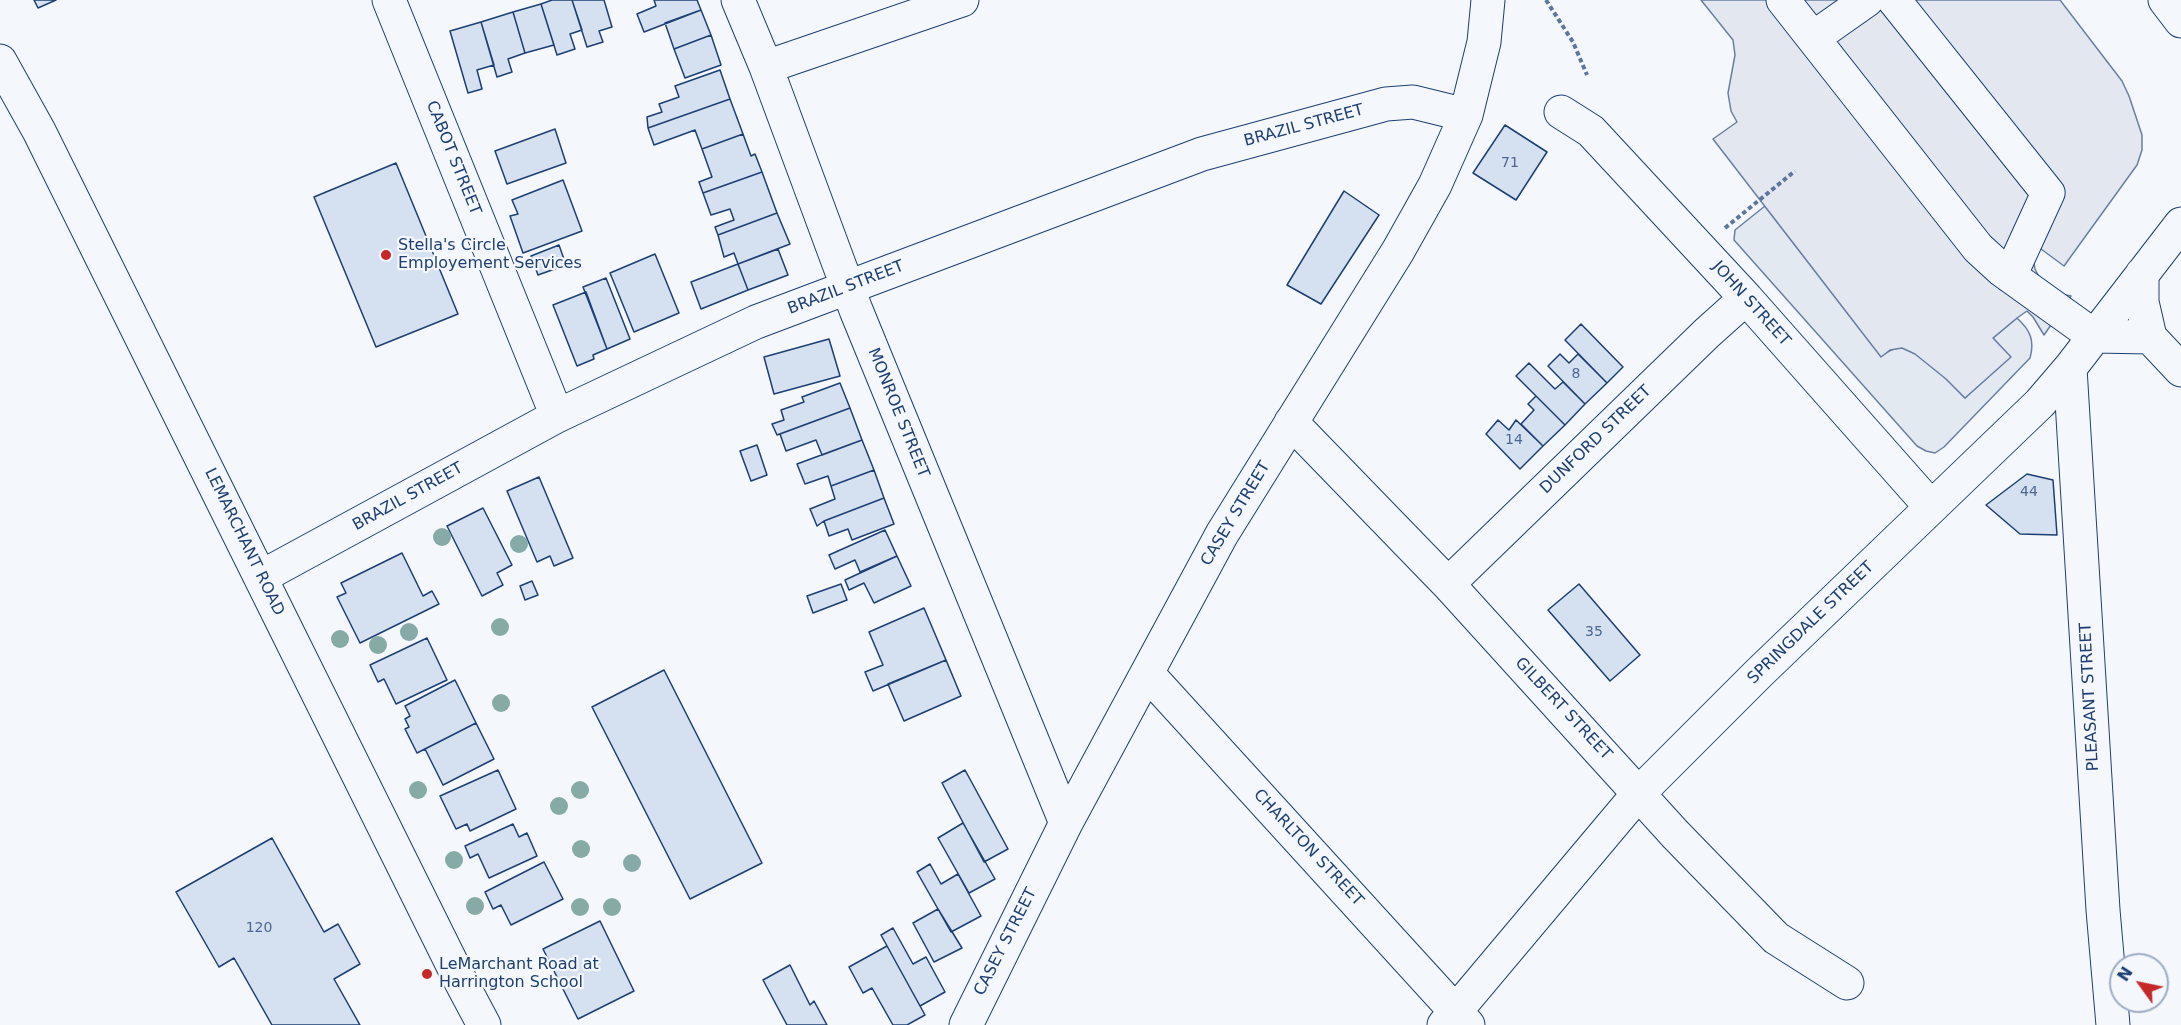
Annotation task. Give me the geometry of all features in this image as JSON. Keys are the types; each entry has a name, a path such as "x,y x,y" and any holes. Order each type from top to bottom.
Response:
{"street":[{"name":"MONROE STREET","path":"738,0 766,67 847,288 1066,824"},
{"path":"766,67 962,0"},
{"name":"CASEY STREET","path":"966,1025 1066,824 1222,534 1398,250 1435,185 1466,115 1484,42 1488,0"},
{"path":"1783,0 1978,248 2010,276 2094,336 2150,337"},
{"path":"1813,38 1867,0"},
{"path":"1894,0 2048,193 2010,276"},
{"path":"2165,0 2181,21"},
{"name":"CABOT STREET","path":"400,3 556,416"},
{"name":"LEMARCHANT ROAD","path":"0,61 39,130 484,1025"},
{"name":"BRAZIL STREET","path":"261,577 556,416 756,322 1202,154 1386,105 1413,102 1466,115"},
{"name":"JOHN STREET","path":"1561,112 1591,131 1746,298 1931,507"},
{"name":"SPRINGDALE STREET","path":"1456,1020 1639,793 1759,673 2024,419 2070,368 2181,224"},
{"path":"2142,273 2142,302 2150,337 2181,370"},
{"name":"DUNFORD STREET","path":"1448,584 1746,298"},
{"name":"PLEASANT STREET","path":"2070,368 2103,910 2113,1025"},
{"name":"GILBERT STREET","path":"1291,422 1448,584 1675,834 1776,938 1846,983"},
{"name":"CHARLTON STREET","path":"1147,673 1456,1020"}],"path":[{"path":"1546,0 1573,42 1587,75"},
{"path":"1723,229 1795,171"}],"shaded area":[{"path":"1701,0 2060,0 2122,81 2142,135 2142,150 2137,165 2064,266 2037,246 2033,259 2042,283 2056,293 2071,296 2044,335 2027,311 2017,318 1993,338 2011,357 1965,398 1915,354 1902,348 1890,350 1881,357 1713,139 1737,122 1731,111 1728,93 1735,55 1733,40"},
{"path":"1765,206 1881,356 1897,348 1911,351 1936,369 1965,398 2010,357 1993,338 2017,318 2032,341 2030,358 1944,447 1935,453 1917,446 1734,240 1735,230"}],"building":[{"path":"34,0 56,0 38,8"},
{"path":"552,0 572,0 582,30 570,34 575,49 557,55 541,4"},
{"path":"572,0 604,0 612,27 599,31 603,42 587,47"},
{"path":"654,0 697,0 701,10 644,32 637,14 656,6"},
{"path":"541,4 554,45 525,53 513,12"},
{"path":"701,10 711,35 674,49 665,23"},
{"path":"513,12 525,53 508,59 512,72 497,77 481,22"},
{"path":"481,22 494,65 477,70 482,89 468,93 450,31"},
{"path":"711,35 721,65 685,78 674,49"},
{"path":"720,70 730,99 648,128 647,117 662,112 659,104 679,97 675,86"},
{"path":"730,99 743,134 702,149 695,130 654,145 648,128"},
{"path":"1505,125 1547,152 1516,200 1473,173"},
{"path":"555,129 566,163 507,184 495,151"},
{"path":"743,134 751,156 755,154 762,172 703,193 699,182 712,177 702,149"},
{"name":"Stella's Circle Employement Services","path":"396,163 458,314 376,347 314,197"},
{"path":"762,172 777,213 718,235 715,227 734,220 730,209 711,215 703,193"},
{"path":"563,180 582,231 523,253 510,216 518,214 512,200"},
{"path":"1344,191 1379,215 1321,304 1287,285"},
{"path":"777,213 790,244 738,264 734,253 724,257 718,235"},
{"path":"559,245 566,265 538,275 531,256"},
{"path":"778,249 788,275 748,290 738,264"},
{"path":"655,254 679,313 634,332 610,273"},
{"path":"738,264 748,290 701,309 691,282"},
{"path":"606,278 630,339 607,349 583,287"},
{"path":"586,292 607,349 593,355 594,359 577,366 553,305"},
{"path":"1581,324 1623,367 1607,383 1565,340"},
{"path":"829,339 840,376 774,394 764,357"},
{"path":"1560,354 1569,363 1578,354 1607,383 1585,404 1548,366"},
{"path":"1529,363 1555,389 1563,382 1585,404 1565,425 1516,376"},
{"path":"840,383 850,408 777,435 772,424 784,420 781,410 804,402 802,397"},
{"path":"1536,396 1565,425 1543,446 1521,424 1534,410 1528,404"},
{"path":"850,408 862,440 822,455 816,440 786,451 780,434"},
{"path":"1498,420 1509,430 1516,420 1543,446 1520,469 1486,434"},
{"path":"862,440 874,470 831,486 828,476 805,484 797,464"},
{"path":"757,445 767,475 751,481 740,451"},
{"path":"874,470 884,498 824,521 817,526 810,509 835,499 831,486"},
{"path":"2027,474 2053,480 2057,535 2020,534 1986,505"},
{"path":"539,477 573,558 554,566 550,556 537,562 507,491"},
{"path":"884,498 894,524 852,540 848,529 829,536 824,521"},
{"path":"483,508 512,565 497,573 503,585 482,596 447,526"},
{"path":"885,530 897,556 860,572 855,560 835,569 829,555"},
{"path":"402,553 423,596 432,591 439,604 360,643 337,597 346,593 341,583"},
{"path":"897,556 911,586 874,603 864,583 849,590 845,580"},
{"path":"532,581 538,595 525,600 520,586"},
{"path":"841,584 847,600 813,613 807,596"},
{"path":"1579,584 1640,655 1610,681 1548,610"},
{"path":"924,608 946,660 873,691 865,672 883,665 869,632"},
{"path":"427,638 447,680 396,704 384,679 378,682 370,665"},
{"path":"946,660 961,696 904,721 888,684"},
{"path":"664,670 762,863 690,899 592,707"},
{"path":"455,680 476,723 417,753 405,729 409,727 405,719 410,716 405,706"},
{"path":"476,723 494,759 443,785 425,749"},
{"path":"498,770 516,809 470,831 467,824 456,829 440,796"},
{"path":"965,770 1008,849 984,862 942,783"},
{"path":"963,823 995,879 969,893 938,838"},
{"path":"513,824 519,837 527,833 537,856 489,878 478,854 470,858 465,846"},
{"path":"272,838 324,932 338,924 360,964 334,979 360,1025 272,1025 234,958 219,967 176,892"},
{"path":"544,862 563,899 511,925 501,905 493,909 485,892"},
{"path":"930,864 941,884 958,874 981,916 951,932 917,872"},
{"path":"938,909 962,948 934,962 913,923"},
{"path":"600,921 634,991 578,1019 543,949"},
{"path":"893,928 913,964 926,957 945,992 920,1006 881,935"},
{"path":"887,946 925,1015 907,1025 893,1025 872,988 863,993 849,967"},
{"path":"790,965 810,1005 814,1001 827,1025 787,1025 763,980"}],"place":[{"name":"Stella's Circle Employement Services","path":"386,255"},
{"name":"LeMarchant Road at Harrington School","path":"427,974"}]}
